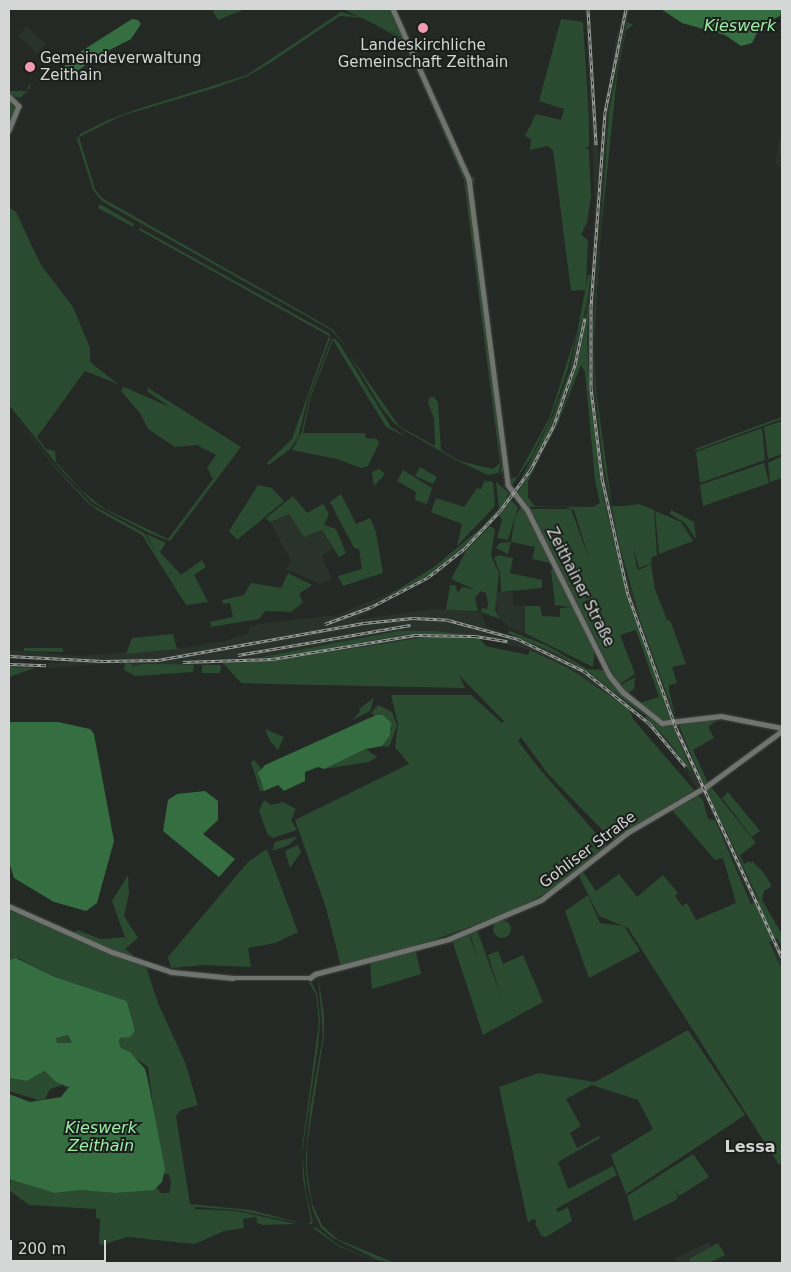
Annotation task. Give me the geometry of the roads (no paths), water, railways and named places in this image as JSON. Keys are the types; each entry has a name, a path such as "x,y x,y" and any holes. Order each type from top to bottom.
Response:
{"street":[{"name":"Zeithainer Straße","path":"393,9 468,175 508,486 527,509 610,676 647,713 658,721 672,723 721,716 770,723 782,729"},
{"path":"9,96 19,104 9,131"},
{"name":"Gohliser Straße","path":"9,906 149,965 172,972 233,978 310,978 315,974 449,939 552,894 627,833 706,786 782,729"}],"water":[{"name":"Kieswerk","path":"661,9 782,9 780,16 761,25 752,43 741,46 725,35 682,23"},
{"path":"132,19 138,20 141,24 131,39 94,58 69,78 58,78 62,68 80,52"},
{"path":"376,715 383,715 391,723 390,735 382,746 366,749 324,769 318,767 305,772 305,781 284,791 278,785 264,791 258,773 265,765"},
{"path":"9,722 58,722 90,729 94,734 114,841 97,903 86,911 54,902 14,878 9,862"},
{"path":"205,791 218,801 218,820 203,834 235,859 219,877 163,831 168,800 177,794"},
{"name":"Kieswerk Zeithain","path":"16,958 55,977 127,1001 135,1031 130,1037 120,1038 119,1042 121,1048 130,1052 145,1069 165,1169 162,1182 154,1190 115,1193 81,1190 55,1193 9,1179 9,1094 30,1102 61,1097 69,1087 56,1082 45,1071 27,1081 9,1078 9,960","holes":["68,1035 72,1043 57,1043 56,1038"]}],"railway":[{"path":"588,9 596,145"},
{"path":"626,9 605,112 591,305 591,388 602,478 628,594 676,728 782,957"},
{"path":"325,624 371,607 427,578 464,549 500,511 531,469 554,425 575,365 585,318"},
{"path":"9,656 103,661 158,660 364,623 413,618 448,620 518,639 584,671 649,723 686,767"},
{"path":"238,655 410,625"},
{"path":"183,662 272,659 415,635 475,636 508,641"},
{"path":"9,664 46,665"}],"place":[{"name":"Landeskirchliche Gemeinschaft Zeithain","path":"423,28"},
{"name":"Gemeindeverwaltung Zeithain","path":"30,67"}],"district":[{"name":"Lessa","path":"750,1147"}]}
